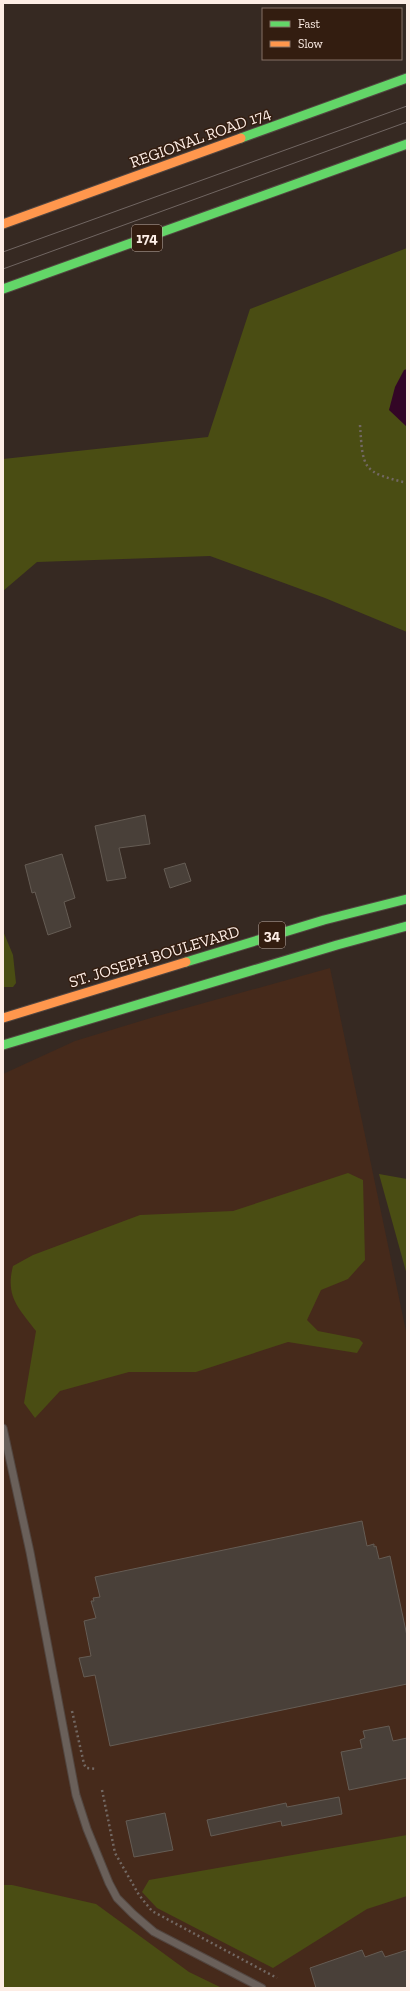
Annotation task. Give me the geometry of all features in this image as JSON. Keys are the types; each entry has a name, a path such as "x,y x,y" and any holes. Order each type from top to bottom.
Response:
{"main road":[{"name":"REGIONAL ROAD 174","path":"3,224 407,78"},
{"name":"174","path":"3,289 407,144"},
{"name":"ST. JOSEPH BOULEVARD","path":"3,1018 324,920 407,899"},
{"name":"34","path":"3,1045 145,995 407,926"},
{"path":"138,976 145,995"}],"lane":[{"path":"3,1428 30,1552 76,1795 87,1829 109,1883 117,1898 154,1932 262,1988"},
{"path":"3,1455 7,1445"}],"path":[{"path":"360,425 362,458 372,472 407,483"},
{"path":"71,1704 84,1764 86,1768 98,1769"},
{"path":"102,1790 115,1853 139,1895 152,1911 277,1978"}],"shaded area":[{"path":"407,248 407,632 325,598 210,556 37,562 3,591 3,459 208,437 250,309"},
{"path":"407,369 407,427 389,410 395,387 404,370"},
{"path":"3,931 13,955 16,983 13,987 3,987"},
{"path":"330,968 407,1336 407,1988 3,1988 3,1074 75,1041 154,1017"},
{"path":"348,1173 363,1180 365,1260 348,1279 321,1290 307,1320 318,1331 359,1339 363,1343 357,1353 288,1342 196,1372 129,1372 60,1391 35,1418 24,1403 36,1331 15,1302 12,1294 11,1277 13,1266 33,1255 140,1215 233,1211"},
{"path":"379,1174 407,1179 407,1275"},
{"path":"407,1835 407,1896 367,1909 273,1968 157,1908 142,1892 149,1880"},
{"path":"3,1885 12,1885 96,1904 189,1972 222,1988 3,1988"}],"building":[{"path":"145,815 150,844 119,848 126,878 107,881 95,826"},
{"path":"62,854 75,898 64,902 71,927 48,935 35,892 32,893 25,865"},
{"path":"185,863 191,881 170,888 164,869"},
{"path":"362,1521 367,1546 374,1544 374,1547 376,1546 379,1559 390,1556 407,1636 407,1684 110,1746 95,1675 84,1677 79,1658 91,1656 84,1621 96,1618 91,1601 94,1601 93,1598 100,1597 95,1577"},
{"path":"389,1726 393,1741 407,1738 407,1778 349,1790 341,1752 362,1748 360,1740 365,1738 363,1731"},
{"path":"339,1797 342,1814 282,1826 281,1821 211,1836 207,1820 286,1803 287,1807"},
{"path":"165,1813 173,1850 134,1857 126,1821"},
{"path":"362,1950 365,1957 382,1951 385,1957 407,1950 407,1988 316,1988 310,1968"}],"tram line":[{"path":"3,252 407,106"},
{"path":"3,269 407,122"}],"traffic: fast":[{"path":"241,138 407,78"},
{"path":"3,289 407,144"},
{"path":"186,962 324,920 407,899"},
{"path":"3,1045 337,945 407,926"}],"traffic: slow":[{"path":"3,224 241,138"},
{"path":"3,1018 186,962"}]}
